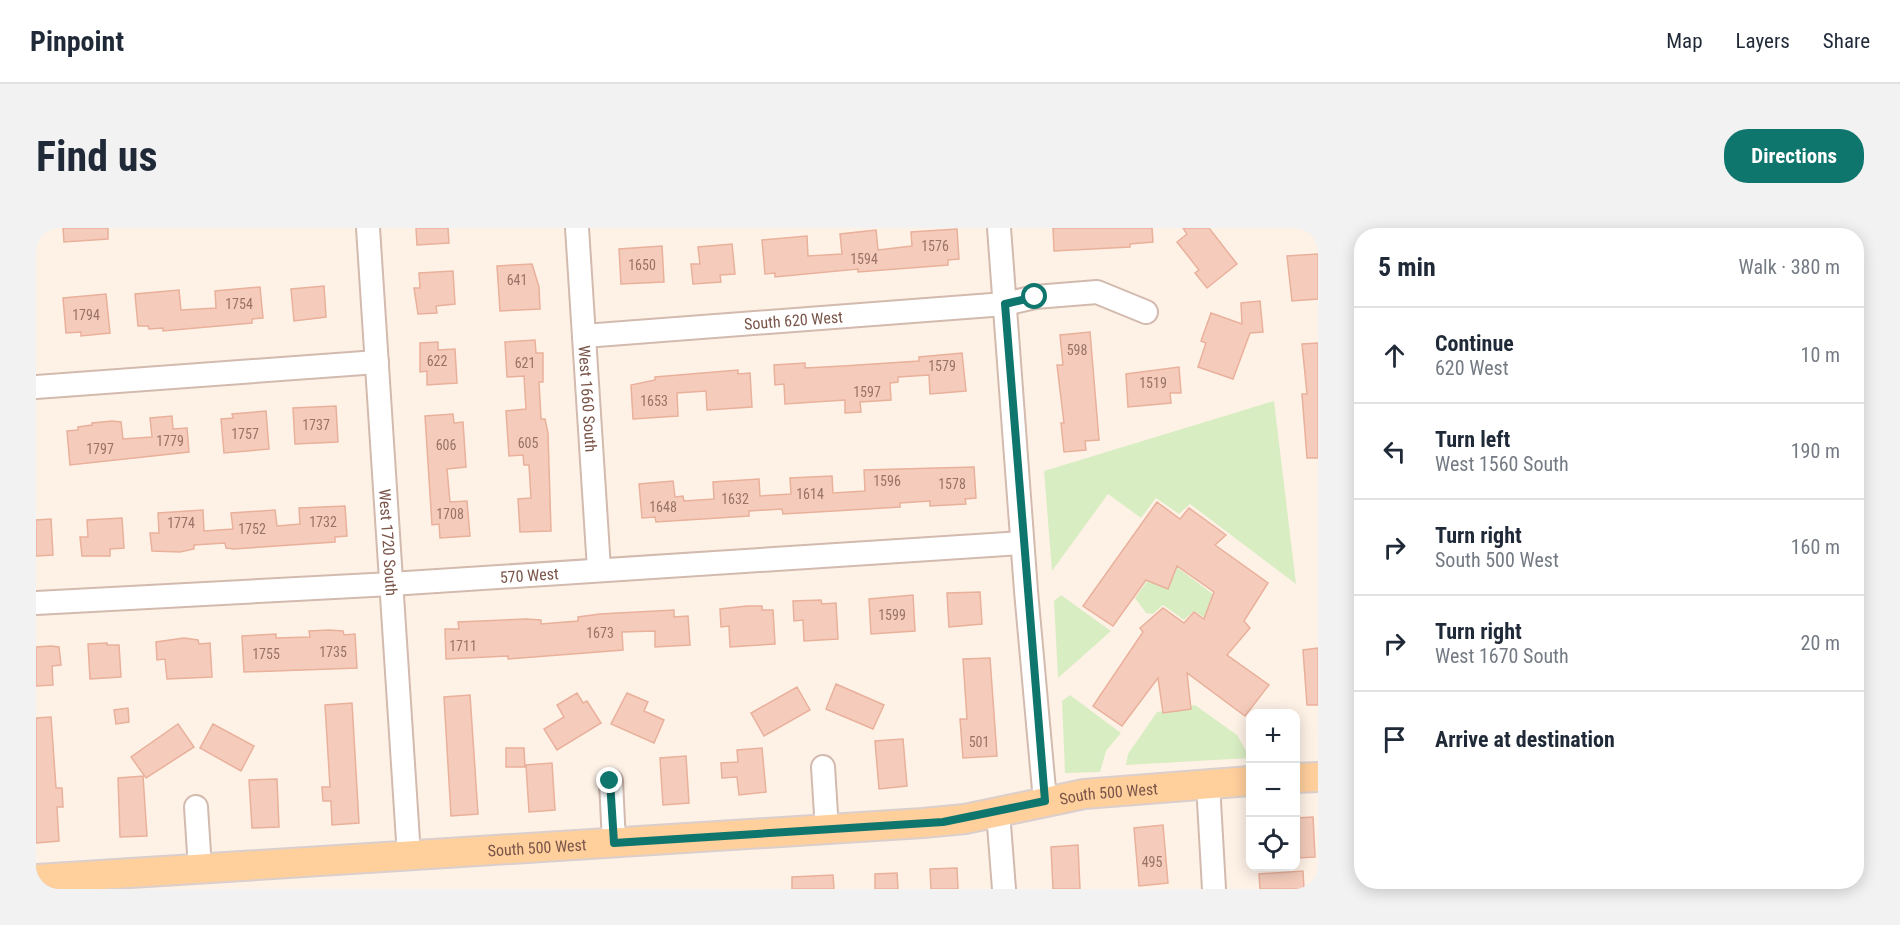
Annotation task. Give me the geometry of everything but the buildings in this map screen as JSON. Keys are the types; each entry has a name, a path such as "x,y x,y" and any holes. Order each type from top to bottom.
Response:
{"main road":[{"path":"1300,778 1318,777"},
{"name":"South 500 West","path":"53,882 201,869 933,823 1045,801 1113,791 1246,781"}],"street":[{"name":"West 1720 South","path":"368,228 409,856"},
{"name":"West 1660 South","path":"577,228 599,569"},
{"path":"999,228 1022,543 1045,801"},
{"name":"South 620 West","path":"584,336 1005,304 1035,297 1097,292 1146,312"},
{"path":"36,387 377,362"},
{"name":"570 West","path":"36,603 391,584 1022,543"},
{"path":"823,767 827,830"},
{"path":"610,781 614,843"},
{"path":"1208,784 1214,889"},
{"path":"196,807 201,869"},
{"path":"998,812 1004,889"}],"green space":[{"path":"1274,401 1296,584 1190,504 1179,514 1156,498 1141,518 1108,494 1052,571 1044,471"},
{"path":"1170,562 1233,609 1219,627 1194,611 1184,620 1163,605 1153,614 1146,613 1135,598 1159,565"},
{"path":"1061,595 1111,631 1058,678 1054,601"},
{"path":"1070,695 1121,733 1106,751 1100,772 1065,773 1062,701"},
{"path":"1195,705 1237,735 1246,751 1246,758 1126,765 1128,754 1157,712"}],"route":[{"path":"610,781 614,843 923,824 965,819 1045,801 1026,591 1005,304 1035,297"}]}
